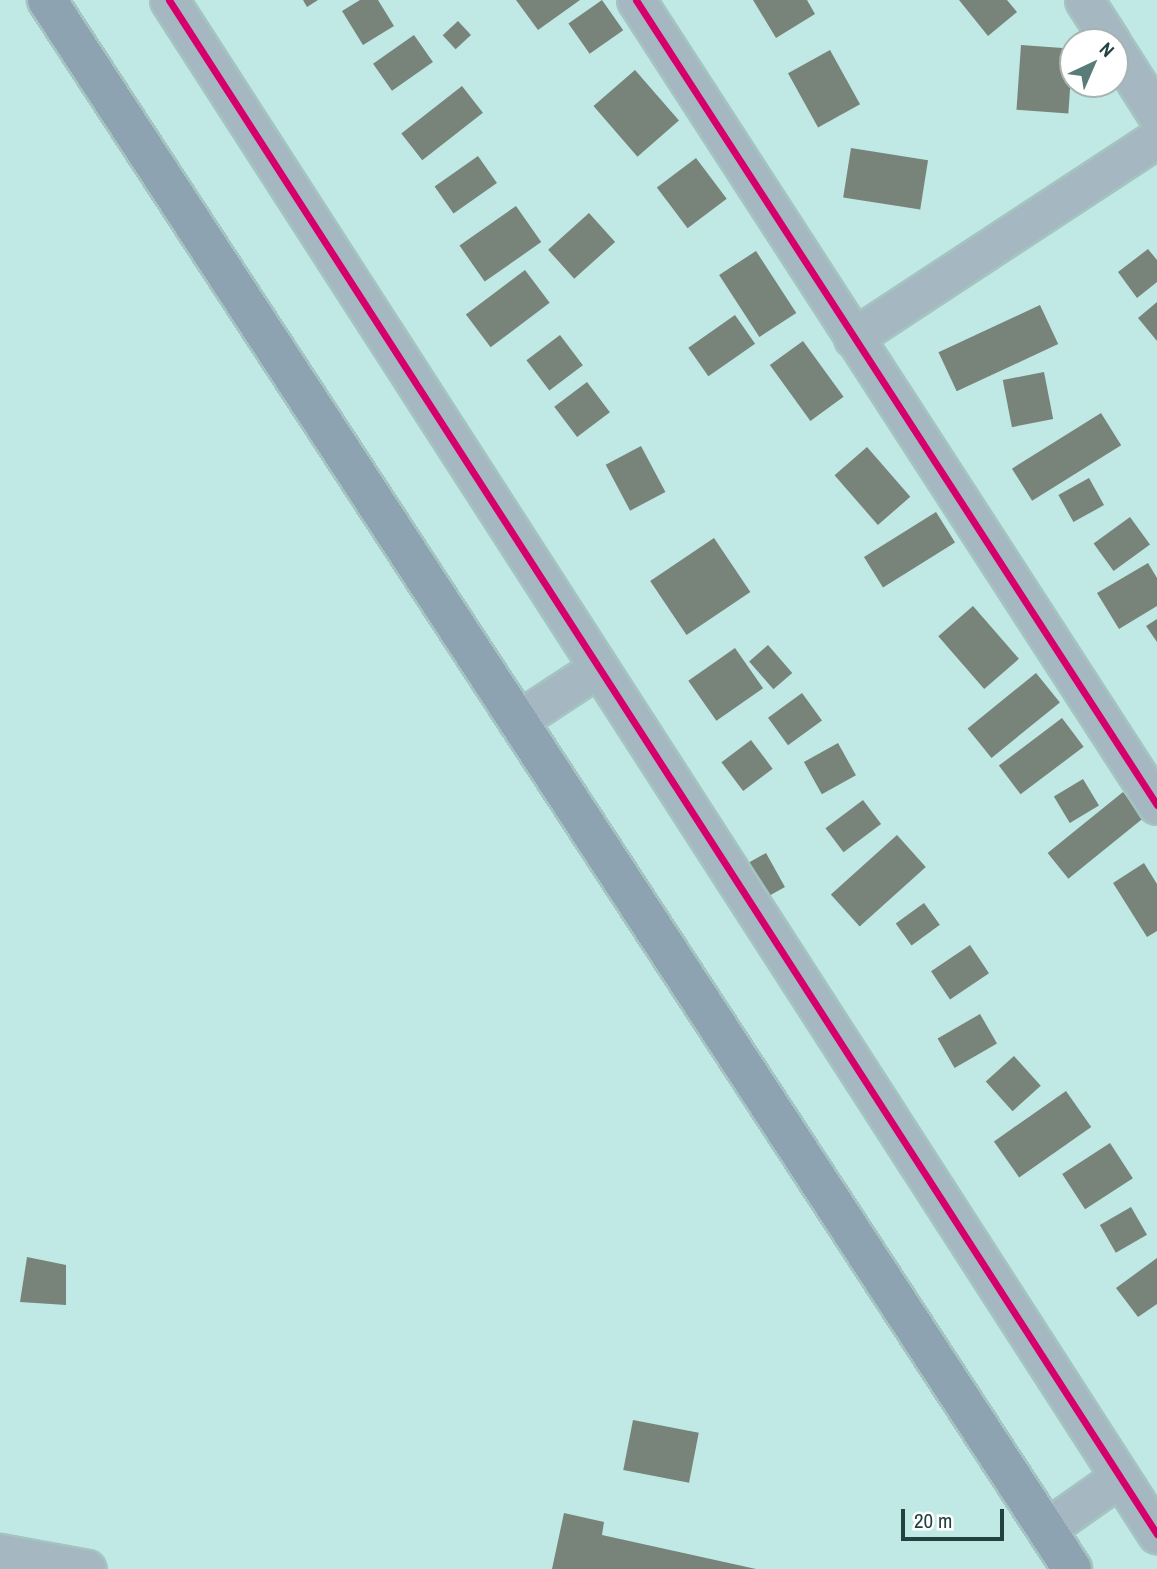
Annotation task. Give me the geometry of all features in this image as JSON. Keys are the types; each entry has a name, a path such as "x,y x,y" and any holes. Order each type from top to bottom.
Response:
{"main road":[{"path":"47,0 1072,1569"}],"street":[{"path":"169,0 1157,1534"},
{"path":"636,0 1157,805"},
{"path":"1084,0 1102,28"},
{"path":"1129,71 1157,115"},
{"path":"853,338 1157,138"},
{"path":"517,721 598,667"},
{"path":"1046,1530 1120,1477"},
{"path":"0,1553 87,1569"}],"building":[{"path":"303,0 318,0 307,7"},
{"path":"360,0 378,0 394,26 363,45 342,11"},
{"path":"516,0 580,0 538,30"},
{"path":"602,0 623,30 590,54 568,24"},
{"path":"753,0 807,0 815,14 776,38"},
{"path":"959,0 1007,0 1017,12 988,36"},
{"path":"458,21 471,35 456,49 443,35"},
{"path":"414,35 433,62 392,91 373,64"},
{"path":"1021,45 1059,48 1059,98 1069,98 1068,113 1016,110"},
{"path":"830,50 860,104 818,127 788,73"},
{"path":"635,70 679,121 637,157 593,106"},
{"path":"462,86 483,113 422,160 401,133"},
{"path":"851,148 928,160 920,210 843,197"},
{"path":"478,156 497,183 454,213 435,186"},
{"path":"696,158 727,199 688,228 657,187"},
{"path":"516,206 541,242 485,282 459,246"},
{"path":"589,213 615,242 574,279 548,250"},
{"path":"1148,249 1157,260 1157,282 1137,298 1118,272"},
{"path":"756,251 796,313 759,337 719,275"},
{"path":"525,270 550,303 491,347 466,315"},
{"path":"1157,302 1157,341 1138,318"},
{"path":"1040,305 1058,344 957,391 938,352"},
{"path":"735,315 755,344 708,376 688,348"},
{"path":"560,335 583,365 549,391 526,360"},
{"path":"803,341 844,397 810,421 770,365"},
{"path":"1044,372 1053,419 1012,427 1003,380"},
{"path":"587,382 610,412 577,437 554,407"},
{"path":"1101,413 1121,445 1032,501 1012,469"},
{"path":"641,446 665,492 630,511 606,465"},
{"path":"867,447 910,497 878,525 835,475"},
{"path":"1089,478 1104,505 1073,522 1058,495"},
{"path":"936,512 955,543 883,588 864,557"},
{"path":"1130,517 1150,545 1114,571 1094,543"},
{"path":"714,538 750,592 687,635 650,581"},
{"path":"1148,563 1157,578 1157,606 1119,629 1097,593"},
{"path":"973,606 1019,659 984,689 938,636"},
{"path":"1157,619 1157,642 1146,626"},
{"path":"768,645 792,673 773,689 749,661"},
{"path":"735,648 763,688 716,721 688,681"},
{"path":"1036,673 1060,703 992,758 968,728"},
{"path":"802,693 822,721 788,745 768,718"},
{"path":"1062,718 1084,747 1021,794 999,766"},
{"path":"751,740 773,769 743,791 721,762"},
{"path":"838,743 856,775 822,794 804,762"},
{"path":"1083,779 1099,806 1070,823 1054,797"},
{"path":"1123,792 1144,818 1068,879 1048,853"},
{"path":"863,800 881,824 844,852 825,828"},
{"path":"897,835 926,867 860,927 831,895"},
{"path":"766,853 785,887 765,898 746,864"},
{"path":"1144,863 1157,884 1157,931 1147,937 1113,883"},
{"path":"924,903 940,925 912,945 896,924"},
{"path":"970,945 989,973 950,999 931,971"},
{"path":"980,1014 997,1043 955,1068 938,1038"},
{"path":"1014,1056 1041,1086 1013,1111 986,1081"},
{"path":"1066,1091 1091,1127 1019,1178 994,1141"},
{"path":"1110,1143 1133,1178 1085,1209 1062,1174"},
{"path":"1131,1207 1147,1235 1116,1253 1100,1225"},
{"path":"27,1257 66,1265 66,1305 20,1302"},
{"path":"1157,1258 1157,1304 1138,1317 1116,1288"},
{"path":"633,1420 699,1433 689,1483 623,1470"},
{"path":"564,1513 604,1522 602,1535 756,1569 552,1569"}],"cycle path":[{"path":"169,0 1157,1534"},
{"path":"636,0 1157,805"}]}
